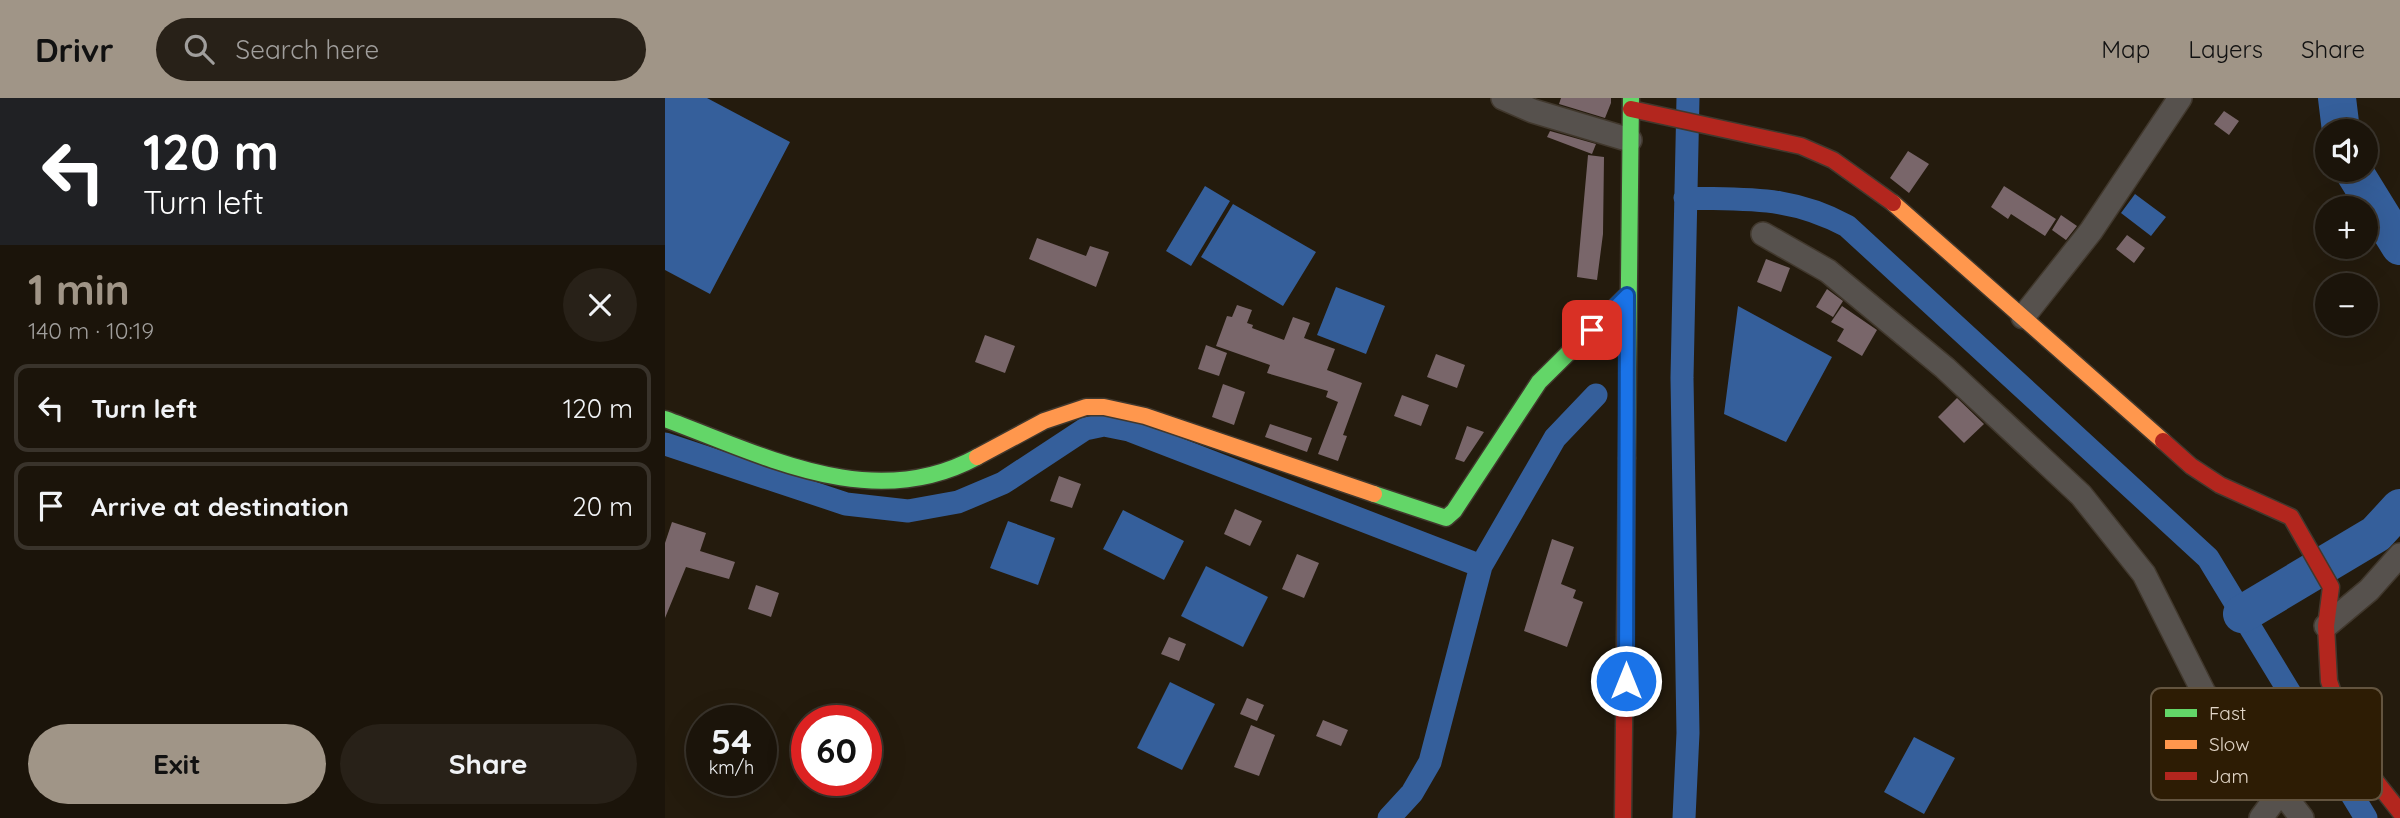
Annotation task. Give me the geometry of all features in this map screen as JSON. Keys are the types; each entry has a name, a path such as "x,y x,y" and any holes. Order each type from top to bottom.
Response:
{"street":[{"path":"1503,98 1533,111 1630,140"},
{"path":"2023,317 2091,231 2180,98"},
{"path":"1623,818 1631,103 1801,146 1833,160 1890,201 2191,466 2220,485 2291,517 2331,587 2326,626 2331,688"},
{"path":"1762,234 1828,271 1945,368 2081,495 2144,574 2201,688"},
{"path":"665,419 816,475 894,483 956,469 1044,421 1086,407 1104,407 1157,420 1446,518 1454,511 1539,382 1627,295"},
{"path":"2326,626 2369,590 2400,555"},
{"path":"2382,789 2400,812"},
{"path":"2261,818 2274,800"},
{"path":"2288,800 2302,818"}],"water":[{"path":"665,98 707,98 790,142 710,294 665,270"},
{"path":"1205,186 1230,201 1191,266 1166,251"},
{"path":"2135,194 2166,217 2151,236 2121,213"},
{"path":"1233,204 1316,252 1283,306 1201,257"},
{"path":"1336,287 1385,306 1366,354 1317,335"},
{"path":"1738,306 1832,357 1786,442 1724,414"},
{"path":"1123,510 1184,541 1164,580 1103,549"},
{"path":"1008,521 1055,538 1038,585 990,568"},
{"path":"1206,566 1268,597 1243,647 1181,616"},
{"path":"1170,682 1215,704 1182,770 1137,748"},
{"path":"1914,737 1955,758 1924,814 1884,792"}],"building":[{"path":"1561,98 1611,98 1611,103 1605,118 1559,104"},
{"path":"2224,111 2239,121 2229,135 2214,124"},
{"path":"1550,131 1596,144 1592,154 1547,137"},
{"path":"1908,151 1929,164 1909,193 1890,178"},
{"path":"1588,155 1604,157 1603,234 1597,280 1577,277"},
{"path":"2004,186 2056,219 2045,236 2011,214 2008,219 1991,207"},
{"path":"2061,215 2077,226 2066,240 2052,230"},
{"path":"2127,235 2145,248 2134,263 2116,249"},
{"path":"1037,238 1086,256 1090,246 1109,252 1096,287 1029,259"},
{"path":"1766,259 1790,268 1781,292 1757,282"},
{"path":"1827,289 1843,301 1833,317 1816,307"},
{"path":"1237,305 1252,310 1247,323 1253,325 1252,328 1284,340 1293,317 1310,323 1304,338 1335,349 1327,370 1362,383 1343,435 1347,436 1338,461 1318,454 1338,402 1326,397 1328,391 1267,373 1270,365 1216,346 1227,316 1232,317"},
{"path":"1842,306 1877,330 1862,356 1837,341 1844,329 1831,322"},
{"path":"985,335 1015,346 1005,373 975,362"},
{"path":"1206,345 1227,353 1219,376 1198,369"},
{"path":"1436,354 1465,365 1457,388 1427,377"},
{"path":"1223,384 1245,392 1234,425 1212,417"},
{"path":"1402,395 1429,405 1421,426 1394,416"},
{"path":"1957,398 1984,424 1964,443 1938,417"},
{"path":"1270,424 1312,438 1307,452 1265,437"},
{"path":"1467,426 1484,432 1464,462 1455,459"},
{"path":"1059,476 1081,484 1072,508 1050,501"},
{"path":"1235,509 1262,521 1250,546 1224,534"},
{"path":"672,522 706,533 700,551 735,562 729,579 686,567 665,618 665,543"},
{"path":"1552,539 1574,547 1561,584 1576,590 1573,598 1583,602 1567,647 1524,631"},
{"path":"1297,554 1319,563 1304,598 1282,589"},
{"path":"756,585 779,593 771,617 748,609"},
{"path":"1169,637 1186,644 1179,661 1161,654"},
{"path":"1247,698 1264,705 1257,721 1240,714"},
{"path":"1323,720 1348,730 1341,746 1316,736"},
{"path":"1251,725 1275,735 1259,776 1234,767"}],"waterway":[{"path":"1684,818 1688,733 1682,378 1688,98"},
{"path":"2337,98 2340,119"},
{"path":"2360,182 2400,246"},
{"path":"1685,198 1787,204 1826,216 1847,226 2208,558 2287,688"},
{"path":"1389,818 1412,793 1430,762 1481,566 1555,438 1596,395"},
{"path":"665,444 846,504 908,511 958,502 1003,483 1085,429 1104,425 1129,430 1481,566"},
{"path":"2242,614 2376,534 2400,508"},
{"path":"2355,800 2366,818"}],"traffic: fast":[{"path":"1627,458 1631,98"},
{"path":"1374,494 1446,518 1454,511 1539,382 1627,295"},
{"path":"665,419 780,462 859,480 898,480 938,473 977,457"}],"traffic: slow":[{"path":"1893,203 2163,441"},
{"path":"977,457 1044,421 1086,407 1104,407 1145,416 1374,494"}],"traffic: jam":[{"path":"1631,109 1801,146 1833,160 1893,203"},
{"path":"2163,441 2191,466 2220,485 2291,517 2331,587 2326,626 2331,688"},
{"path":"1623,818 1627,458"},
{"path":"2382,789 2400,812"}],"route":[{"path":"1592,330 1627,295 1626,681"}]}
